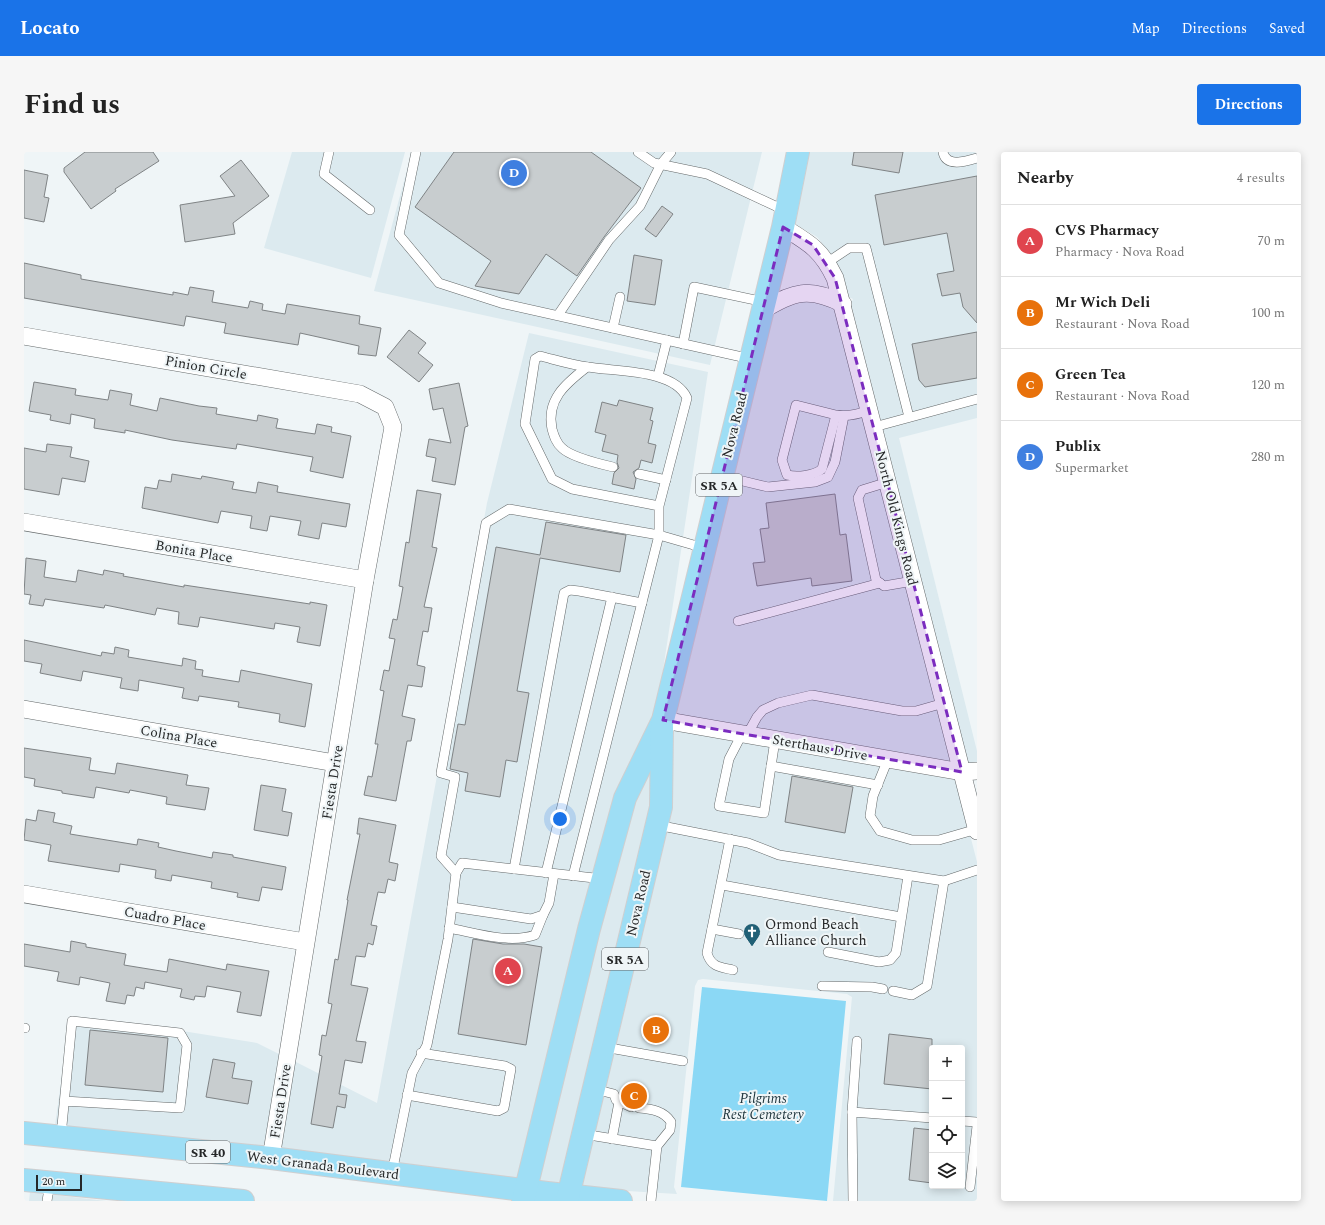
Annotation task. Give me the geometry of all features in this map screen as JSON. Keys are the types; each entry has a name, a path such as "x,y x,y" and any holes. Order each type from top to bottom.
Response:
{"main road":[{"name":"Nova Road","path":"524,1196 603,879 625,798 662,720 764,306 798,152"},
{"name":"Nova Road","path":"568,1199 661,807 662,720"},
{"name":"West Granada Boulevard","path":"24,1133 270,1158 392,1173 524,1196 621,1201"},
{"path":"24,1180 48,1192 243,1201"}],"street":[{"name":"North Old Kings Road","path":"784,219 813,245 828,262 835,278 843,304 944,703 969,772 977,830"},
{"path":"764,306 781,298 803,293 825,295 843,304"},
{"name":"Pinion Circle","path":"24,336 360,394 385,407"},
{"name":"Fiesta Drive","path":"270,1158 365,580 393,427 385,407"},
{"name":"Bonita Place","path":"24,522 365,580"},
{"name":"Colina Place","path":"24,709 335,763"},
{"name":"Sterthaus Drive","path":"662,720 969,772"},
{"name":"Cuadro Place","path":"24,894 305,942"}],"lane":[{"path":"329,152 324,174 370,210"},
{"path":"416,152 399,235 440,283 501,302 751,359"},
{"path":"638,152 654,163 707,174 784,219"},
{"path":"558,315 609,240 640,206 661,164 671,152"},
{"path":"943,152 947,159 956,163 977,158"},
{"path":"828,262 849,248 866,248 909,417"},
{"path":"683,344 694,287 764,306"},
{"path":"613,328 620,297"},
{"path":"658,376 667,340"},
{"path":"573,876 659,534 659,506 687,398 684,390 679,386 658,376 587,367 540,356 535,359 525,424 544,466 552,479 572,489 659,506"},
{"path":"587,367 560,389 552,405 550,419 554,437 562,449 592,462 613,468"},
{"path":"874,427 977,399"},
{"path":"840,415 822,469 818,473 794,477 787,475 782,460 796,405 840,415 859,414 870,410"},
{"path":"722,476 768,487 815,482 828,477 835,462 840,415"},
{"path":"639,474 666,480"},
{"path":"888,482 862,490 858,498 876,580 884,586 913,581"},
{"path":"456,874 441,856 455,777 441,773 486,523 509,509 659,534 704,548"},
{"path":"738,621 880,583"},
{"path":"514,869 564,593 570,590 642,603"},
{"path":"449,928 502,937 524,938 535,935 549,903 550,874 612,597"},
{"path":"775,740 764,813 719,806 729,759 763,710 778,703 812,696 916,712 944,703"},
{"path":"888,759 873,796 870,816 880,831 912,840 939,840 977,830"},
{"path":"771,766 878,785"},
{"path":"657,825 748,843 779,855 908,876 944,881 977,870"},
{"path":"730,839 722,885 707,953 709,961 717,967 733,970"},
{"path":"392,1173 412,1072 421,1053 427,1045 449,928 456,874 462,863 603,879"},
{"path":"828,952 879,962 890,960 896,953 908,876"},
{"path":"893,991 912,995 927,986 944,881"},
{"path":"722,885 901,917"},
{"path":"452,907 531,919 543,915"},
{"path":"712,929 739,934"},
{"path":"822,986 872,986 883,989"},
{"path":"61,1136 64,1101 72,1021 180,1033 187,1045 180,1108 64,1101"},
{"path":"853,1201 852,1112 857,1041"},
{"path":"604,1047 683,1061"},
{"path":"407,1095 498,1111 504,1108 511,1069 505,1066 421,1053"},
{"path":"594,1089 614,1094 616,1100 635,1108 650,1109 666,1115 671,1122 670,1130 657,1146 651,1201"},
{"path":"612,1138 619,1102"},
{"path":"852,1112 929,1118"},
{"path":"965,1121 977,1122"},
{"path":"970,1187 977,1126"},
{"path":"583,1134 657,1146"}],"highlighted area":[{"path":"783,227 813,245 835,278 962,772 663,720"}],"shaded area":[{"path":"292,152 405,152 371,278 264,248"},
{"path":"412,152 762,152 710,365 374,291"},
{"path":"806,152 977,152 977,418 899,438 977,751 977,762 968,763 851,304 853,299 849,297 843,275 833,256 817,237 792,222"},
{"path":"804,302 823,304 836,311 951,761 672,713 769,316 784,307"},
{"path":"529,333 708,372 657,710 519,1181 280,1150 294,1061 377,1103 487,503"},
{"path":"670,730 956,780 977,862 977,1201 833,1201 852,997 847,994 703,979 698,980 695,986 674,1187 677,1194 578,1188"},
{"path":"654,756 653,806 562,1186 535,1183 632,801"},
{"path":"70,1020 126,1022 257,1043 279,1054 264,1148 55,1125"},
{"path":"30,1192 106,1201 29,1201"}],"green space":[{"name":"Pilgrims Rest Cemetery","path":"702,987 846,1001 827,1201 681,1187"}],"building":[{"path":"85,152 153,152 159,161 115,189 116,191 91,209 64,172 64,168"},
{"path":"454,152 591,152 641,188 577,276 546,254 519,294 475,286 491,261 415,207"},
{"path":"854,152 903,152 899,173 852,165"},
{"path":"241,160 269,196 233,223 235,234 185,242 180,205 235,196 220,176"},
{"path":"24,170 48,175 44,197 49,198 44,222 24,218"},
{"path":"977,176 977,323 963,307 960,293 942,296 937,274 954,271 947,233 884,245 875,195"},
{"path":"662,206 673,214 656,237 645,229"},
{"path":"634,255 662,260 655,305 627,301"},
{"path":"24,263 81,275 81,279 173,295 173,292 188,295 190,287 214,291 212,302 248,308 250,301 263,304 262,310 285,314 287,304 360,316 359,324 381,328 376,356 358,354 359,346 300,333 298,345 224,333 226,323 186,316 184,326 24,298"},
{"path":"409,330 426,343 418,353 433,365 419,382 387,357"},
{"path":"977,332 977,378 925,387 919,380 912,344"},
{"path":"34,382 76,389 75,395 108,400 110,390 132,394 130,405 157,411 160,398 217,408 216,414 257,421 258,415 278,419 276,428 315,434 317,424 332,427 331,432 351,436 343,478 310,471 313,457 237,444 236,449 172,440 125,430 125,433 94,428 95,419 71,414 70,424 50,420 51,415 29,411"},
{"path":"459,383 468,426 465,427 455,485 432,481 436,458 426,456 429,439 451,443 443,408 433,410 429,389"},
{"path":"619,400 653,408 650,420 653,421 648,443 656,445 652,463 641,460 639,468 633,472 636,479 634,489 612,484 614,473 619,468 617,462 618,455 602,451 606,435 595,432 602,402 617,406"},
{"path":"47,444 72,447 70,457 89,461 85,482 62,478 59,495 24,489 24,448 46,452"},
{"path":"172,474 201,479 202,476 234,482 232,489 256,493 258,482 278,486 277,492 350,504 346,527 322,523 319,539 298,535 301,521 270,516 267,531 250,528 252,516 221,511 218,523 142,508 145,487 157,489 159,480 171,482"},
{"path":"417,490 441,494 432,547 437,548 424,607 432,608 428,632 423,631 417,665 425,667 422,687 408,685 402,716 415,719 411,741 407,741 396,801 364,795 368,776 372,777 378,744 375,744 384,691 380,690 384,670 389,671 395,639 389,638 393,619 397,620 403,587 399,586 406,542 409,543"},
{"path":"835,494 840,535 846,534 852,581 812,586 811,578 757,586 753,563 765,562 760,529 769,528 766,503"},
{"path":"546,522 626,535 620,572 540,558 517,691 529,693 517,762 506,760 500,797 465,791 468,773 450,769 458,724 465,725 496,547 540,555"},
{"path":"26,558 46,561 44,577 76,582 78,570 103,575 104,570 124,574 123,576 184,587 184,585 310,604 310,602 327,605 320,646 297,642 300,627 275,623 274,629 200,617 198,627 178,624 179,612 157,608 155,615 105,605 104,608 45,599 43,606 29,604 31,595 24,594"},
{"path":"24,640 101,656 102,652 114,654 115,647 129,650 128,657 182,666 183,658 196,661 195,669 203,670 202,676 239,682 241,670 312,684 305,727 279,722 280,714 238,707 239,702 199,696 198,701 182,698 184,688 139,680 138,691 120,688 122,678 83,671 81,681 40,673 42,664 24,661"},
{"path":"24,748 91,758 89,770 115,774 117,763 188,775 186,785 209,788 205,810 166,804 167,797 130,790 129,793 96,787 94,798 62,793 62,791 34,786 35,779 24,777"},
{"path":"792,776 853,787 845,833 785,822"},
{"path":"261,785 286,789 282,811 292,813 288,836 254,830"},
{"path":"38,810 55,813 53,822 72,826 70,834 137,845 138,839 159,843 158,847 212,858 213,852 286,867 282,890 262,887 259,901 237,897 238,893 211,888 212,882 172,875 171,881 155,878 156,870 120,864 119,872 48,861 51,845 24,840 26,819 36,821"},
{"path":"359,818 396,825 389,862 398,864 395,881 388,879 385,893 378,892 371,925 377,926 373,945 368,943 365,957 356,956 351,985 368,988 356,1041 366,1042 362,1063 345,1060 339,1094 347,1095 345,1108 337,1106 333,1128 311,1124 322,1056 319,1055 322,1035 326,1036 332,1004 328,1003 335,959 338,960 347,900 360,834 357,834"},
{"path":"473,939 503,944 524,944 542,947 526,1045 458,1034"},
{"path":"71,941 86,944 86,947 126,954 124,965 167,972 169,959 226,970 227,964 269,971 261,1016 237,1012 241,992 207,986 205,997 195,996 194,1000 180,997 182,989 145,982 144,989 136,987 134,996 127,995 125,1004 106,1001 110,983 80,977 79,985 57,981 59,972 24,966 24,944 70,952"},
{"path":"90,1030 168,1038 163,1092 85,1085"},
{"path":"889,1034 932,1039 932,1045 929,1045 929,1089 884,1084"},
{"path":"213,1059 235,1063 232,1078 252,1081 248,1104 206,1097"},
{"path":"914,1128 929,1130 929,1183 909,1180"}],"place":[{"name":"Publix","path":"514,173"},
{"name":"Ormond Beach Alliance Church","path":"752,947"},
{"name":"CVS Pharmacy","path":"508,971"},
{"name":"Mr Wich Deli","path":"656,1030"},
{"name":"Green Tea","path":"634,1096"}]}
